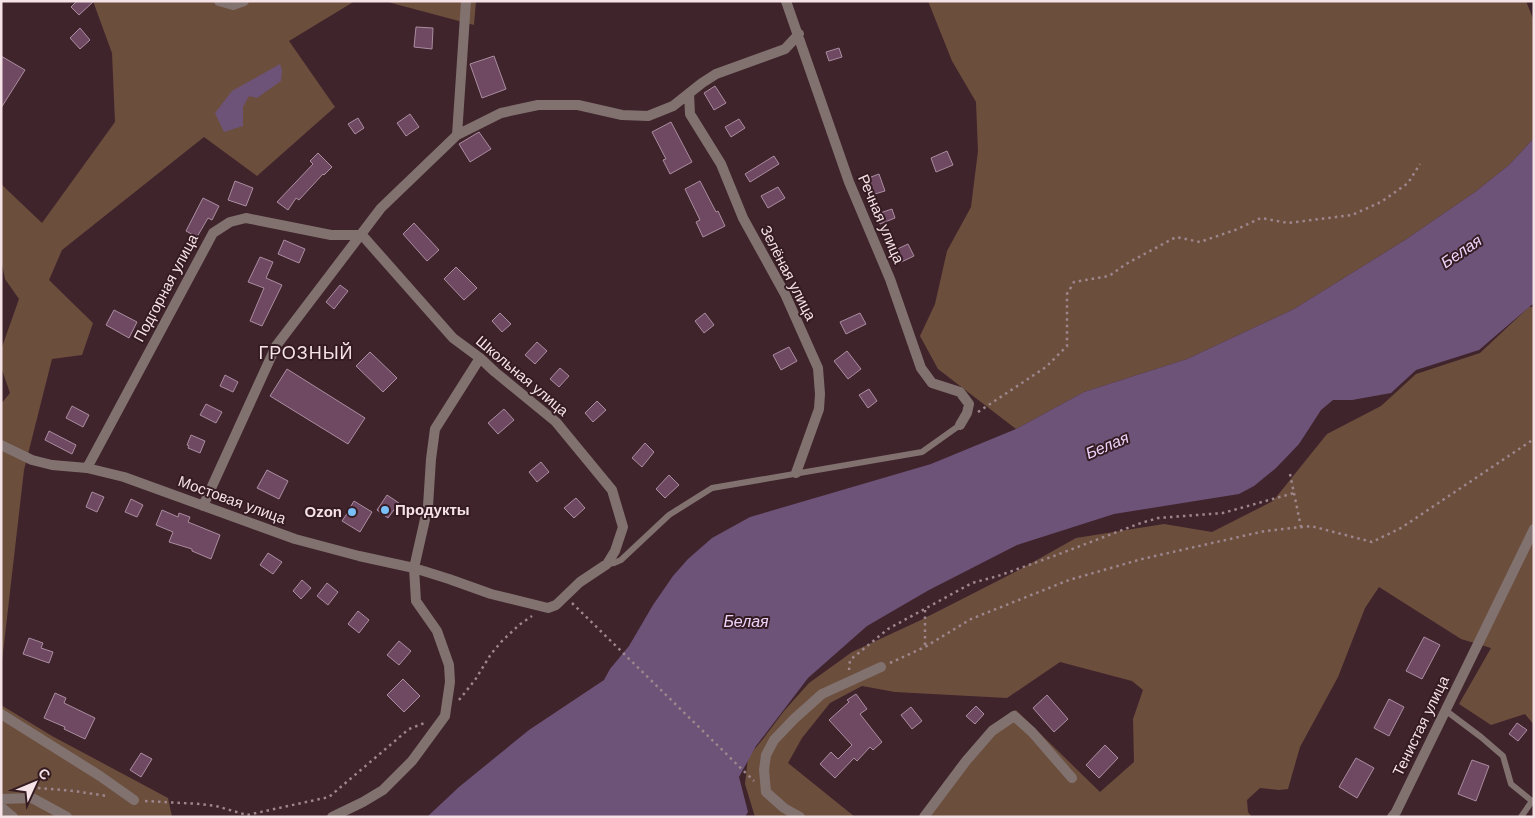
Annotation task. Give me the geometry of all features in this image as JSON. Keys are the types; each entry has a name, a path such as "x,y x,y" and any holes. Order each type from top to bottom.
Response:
{"street":[{"path":"218,1 232,5 244,1"},
{"path":"457,135 466,1"},
{"name":"Речная улица","path":"786,1 849,182 890,279 920,368 932,382 960,392 969,404 967,413 960,425"},
{"path":"203,506 276,346 381,208 457,135 501,113 538,105 578,105 622,115 648,116 674,106 716,74 785,49 798,34"},
{"name":"Зелёная улица","path":"689,93 690,114 721,164 743,218 785,294 818,368 819,408 796,474"},
{"name":"Подгорная улица","path":"87,468 213,233 230,222 246,218 331,235 362,235"},
{"name":"Школьная улица","path":"362,235 453,338 480,358 556,422 612,490 623,527 615,551 607,564 580,582 565,596"},
{"path":"332,817 364,802 383,790 412,761 445,716 450,682 449,665 437,631 416,601 414,568 428,506 430,459 435,429 480,358"},
{"name":"Мостовая улица","path":"1,445 32,460 52,465 87,468 124,477 296,539 414,568 491,594 548,608"},
{"name":"Тенистая улица","path":"1392,817 1534,529"},
{"path":"548,608 565,596"},
{"path":"800,817 784,808 766,792 764,770 766,755 774,740 822,694 881,668"},
{"path":"1,714 100,776 134,800"},
{"path":"924,817 966,761 992,731 1014,716 1032,732 1072,778"},
{"path":"1,799 32,798 67,817"},
{"path":"1,807 13,817"}],"lane":[{"path":"607,564 621,560 669,515 712,488 922,452 960,425"},
{"path":"1445,710 1503,756 1511,784 1532,801 1521,817"}],"path":[{"path":"960,425 1046,367 1066,346 1067,294 1074,282 1109,276 1176,237 1200,242 1235,230 1261,218 1288,223 1352,215 1381,202 1408,183 1420,164"},
{"path":"881,668 925,647 971,618 1069,580 1200,544 1265,531 1311,526 1372,542 1402,528 1534,439"},
{"path":"1290,474 1301,527"},
{"path":"850,681 850,660 888,629 972,583 998,576 1158,518 1223,513 1294,493"},
{"path":"565,596 766,792"},
{"path":"458,701 502,641 519,625 536,613 548,608"},
{"path":"924,610 925,647"},
{"path":"134,800 208,805 247,815 329,797 409,729 445,716"},
{"path":"36,788 113,797"}],"shaded area":[{"path":"93,1 355,1 289,41 335,107 257,176 204,137 62,250 49,280 93,323 82,355 52,359 24,470 1,670 1,404 10,393 1,367 1,350 19,299 5,279 1,259 1,184 42,223 115,122 112,53"},
{"path":"384,1 476,1 474,25"},
{"path":"928,1 1526,1 1534,21 1534,138 1509,165 1475,192 1405,240 1294,309 1187,359 1084,392 1016,429 938,369 920,336 935,304 947,251 971,207 978,151 976,102 952,61"},
{"path":"1529,307 1534,307 1534,725 1525,714 1491,725 1459,704 1491,648 1461,639 1379,587 1365,608 1338,677 1300,747 1288,789 1260,788 1247,800 1248,812 1252,817 919,817 990,726 1016,710 1100,792 1134,762 1133,719 1143,690 1132,681 1060,662 1007,698 895,692 862,686 830,703 802,738 788,763 855,817 755,817 745,784 748,757 809,683 852,652 921,620 1019,570 1076,538 1164,524 1212,532 1273,501 1327,434 1381,406 1416,374 1480,353"},
{"path":"1,705 52,736 168,798 172,817 1,817"}],"water":[{"path":"280,64 282,70 281,81 257,98 249,96 243,107 243,126 224,132 215,113 232,91"},
{"name":"Белая","path":"1534,138 1534,303 1479,350 1416,370 1391,393 1352,400 1333,400 1321,410 1299,444 1276,468 1254,486 1239,494 1114,514 1017,545 929,590 867,626 808,678 756,746 739,777 748,812 745,817 427,817 459,787 529,730 604,680 610,669 629,646 673,576 688,559 712,538 750,517 931,464 1016,429 1084,392 1187,359 1294,309 1405,240 1475,192 1509,165"}],"building":[{"path":"77,1 94,1 79,15 71,7"},
{"path":"416,27 433,28 432,49 414,47"},
{"path":"80,28 90,40 80,49 70,38"},
{"path":"839,48 842,57 829,61 826,52"},
{"path":"1,56 25,70 1,108"},
{"path":"494,56 506,89 482,98 470,64"},
{"path":"715,86 726,103 714,110 704,93"},
{"path":"410,114 419,127 406,136 397,123"},
{"path":"358,118 364,128 355,134 348,124"},
{"path":"739,119 745,128 731,137 725,127"},
{"path":"671,122 692,162 670,174 663,160 666,159 652,132"},
{"path":"479,132 491,149 470,162 459,144"},
{"path":"947,151 953,165 936,172 931,158"},
{"path":"318,153 332,167 299,200 296,198 288,210 277,202 313,164 310,161"},
{"path":"774,156 779,164 750,182 745,174"},
{"path":"879,174 885,191 868,196 863,180"},
{"path":"235,181 253,188 246,206 228,200"},
{"path":"700,181 725,226 703,237 696,222 700,220 685,189"},
{"path":"778,187 785,198 768,208 761,196"},
{"path":"203,198 219,206 212,220 208,218 197,237 186,231"},
{"path":"892,209 895,218 880,224 877,214"},
{"path":"414,223 439,250 427,261 403,234"},
{"path":"284,240 305,249 299,263 278,254"},
{"path":"908,244 914,256 895,265 889,253"},
{"path":"260,257 273,262 266,278 282,285 262,326 250,321 264,288 248,282"},
{"path":"456,267 477,288 464,300 444,279"},
{"path":"340,285 348,291 334,309 326,302"},
{"path":"114,310 137,322 129,338 106,325"},
{"path":"500,313 511,324 502,332 492,321"},
{"path":"705,313 714,325 704,333 695,321"},
{"path":"860,313 866,324 846,334 840,322"},
{"path":"537,342 547,351 535,364 525,355"},
{"path":"789,347 797,361 781,370 773,355"},
{"path":"847,351 861,369 848,379 834,361"},
{"path":"370,352 397,378 383,392 356,366"},
{"path":"560,368 569,376 559,387 550,379"},
{"path":"287,369 365,418 348,444 270,396"},
{"path":"225,375 238,382 233,392 220,386"},
{"path":"869,389 877,401 868,408 859,395"},
{"path":"597,401 606,410 593,422 585,413"},
{"path":"206,404 222,412 216,423 200,415"},
{"path":"72,406 89,415 83,427 66,418"},
{"path":"504,409 514,420 498,434 488,423"},
{"path":"49,431 76,445 72,454 45,440"},
{"path":"191,435 205,441 200,453 188,448 189,446 187,445"},
{"path":"645,443 654,452 642,467 632,458"},
{"path":"541,462 549,472 537,482 529,472"},
{"path":"267,470 288,481 279,499 257,488"},
{"path":"669,475 679,485 665,498 656,489"},
{"path":"92,492 104,497 97,512 86,507"},
{"path":"387,495 399,503 388,518 377,510"},
{"path":"576,498 585,508 574,518 564,508"},
{"path":"131,499 143,505 137,517 125,512"},
{"path":"354,501 372,512 360,532 342,521 349,513 348,511"},
{"path":"162,510 178,517 179,513 190,517 188,522 220,535 211,559 192,551 192,549 169,542 173,532 156,525"},
{"path":"268,553 282,562 273,574 260,565"},
{"path":"302,580 311,588 301,599 293,591"},
{"path":"327,583 338,592 328,605 317,596"},
{"path":"358,611 369,620 359,633 348,624"},
{"path":"1424,637 1440,645 1422,679 1406,671"},
{"path":"29,638 43,643 41,648 53,652 49,663 23,654"},
{"path":"399,641 411,651 399,665 387,655"},
{"path":"403,679 420,696 404,712 387,695"},
{"path":"55,693 66,698 64,703 95,718 85,739 64,729 65,727 44,718"},
{"path":"856,694 867,709 860,714 882,742 873,750 870,747 857,761 854,758 835,778 820,764 831,752 838,759 852,745 829,720 849,702 847,700"},
{"path":"1047,695 1068,719 1054,732 1033,708"},
{"path":"1389,699 1404,707 1389,736 1374,728"},
{"path":"976,706 984,714 975,724 966,716"},
{"path":"911,707 922,721 912,729 901,715"},
{"path":"1517,723 1527,730 1518,741 1509,734"},
{"path":"1105,745 1118,758 1099,778 1086,765"},
{"path":"141,753 152,759 141,777 130,770"},
{"path":"1356,758 1374,768 1357,798 1339,787"},
{"path":"1472,760 1489,766 1476,801 1458,794"}],"place":[{"name":"Продукты","path":"385,510"},
{"name":"Ozon","path":"352,512"}],"district":[{"name":"ГРОЗНЫЙ","path":"306,353"}]}
